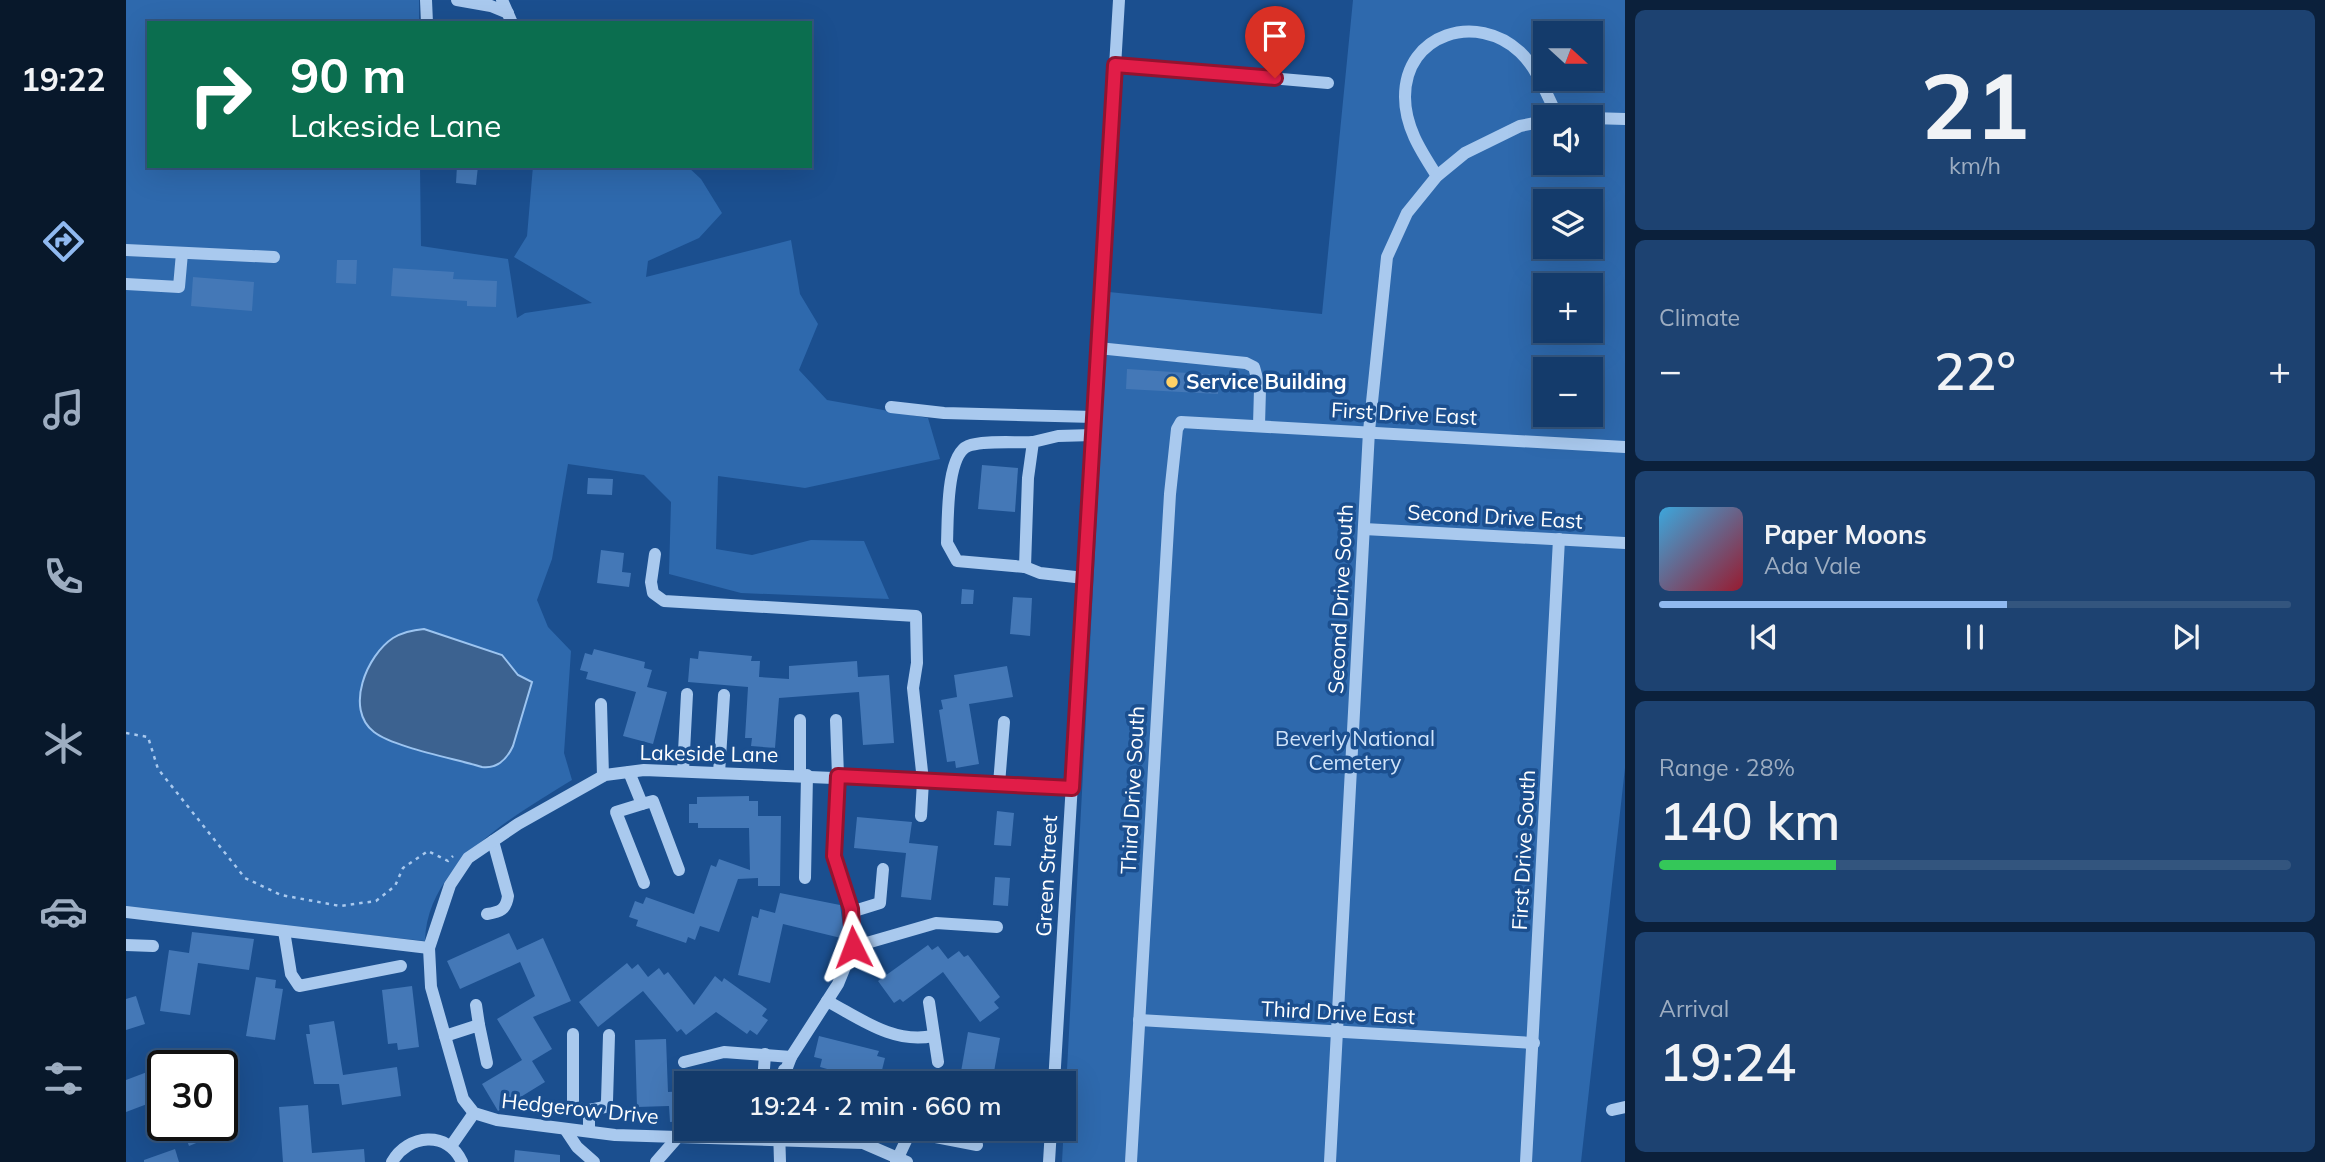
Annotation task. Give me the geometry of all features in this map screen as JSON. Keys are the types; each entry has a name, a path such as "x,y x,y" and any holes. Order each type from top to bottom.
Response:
{"street":[{"path":"426,0 427,21"},
{"path":"457,0 491,6 510,18"},
{"path":"502,0 510,18"},
{"name":"Green Street","path":"1055,1071 1119,0"},
{"path":"1437,176 1415,142 1405,97 1412,64 1419,53 1449,34 1474,30 1507,41 1523,55 1551,105"},
{"path":"1115,65 1328,83"},
{"path":"1603,119 1625,120"},
{"name":"Second Drive South","path":"1330,1162 1369,431 1387,257 1407,214 1437,176 1465,153 1520,126 1533,123"},
{"path":"126,250 274,257"},
{"path":"126,284 180,287 182,253"},
{"path":"1098,348 1246,363 1254,367 1258,377 1259,425"},
{"path":"891,407 944,413 1094,417"},
{"name":"First Drive East","path":"1181,422 1625,447"},
{"name":"Third Drive South","path":"1131,1162 1170,494 1177,429 1181,422"},
{"path":"1084,578 1040,573 1025,567 957,561 947,543 952,472 957,455 968,446 1093,435"},
{"path":"1025,567 1028,478 1033,442"},
{"name":"Second Drive East","path":"1364,529 1625,543"},
{"name":"First Drive South","path":"1526,1162 1559,539"},
{"path":"655,554 651,582 653,593 664,601 916,616 917,663 913,688 923,781 921,816"},
{"path":"683,771 687,694"},
{"path":"719,773 724,695"},
{"path":"601,704 603,776"},
{"path":"800,720 806,877"},
{"path":"785,1070 827,1001 853,947 851,912 834,856 838,776 836,720"},
{"path":"999,784 1004,722"},
{"name":"Lakeside Lane","path":"429,948 450,885 468,858 603,776 629,772 683,771 1072,788"},
{"path":"629,772 642,804"},
{"path":"644,883 616,812 653,801 679,870"},
{"path":"487,914 500,912 507,905 508,896 493,841"},
{"path":"851,912 880,903 883,869"},
{"path":"126,912 429,948"},
{"path":"853,947 936,923 997,927"},
{"path":"284,931 291,974 299,986 401,967"},
{"path":"126,945 153,946"},
{"name":"Hedgerow Drive","path":"429,948 431,987 463,1099 474,1112 497,1121 674,1138"},
{"path":"827,1001 892,1035 912,1040 933,1036"},
{"path":"929,1002 938,1062"},
{"path":"476,1005 487,1063"},
{"name":"Third Drive East","path":"1139,1020 1534,1043"},
{"path":"445,1036 479,1026"},
{"path":"573,1034 573,1104 575,1108 589,1110 605,1107 607,1101 609,1035"},
{"path":"684,1062 724,1052 791,1057"},
{"path":"764,1071 765,1054"},
{"path":"1612,1110 1625,1107"},
{"path":"589,1110 589,1131"},
{"path":"451,1146 474,1112"},
{"path":"565,1129 577,1147 594,1162"},
{"path":"901,1161 910,1132 977,1145"},
{"path":"393,1162 399,1151 418,1139 441,1141 451,1146 462,1162"},
{"path":"656,1162 674,1141"},
{"name":"Hedgerow Drive","path":"754,1141 863,1143 901,1161"},
{"path":"1049,1162 1050,1141"},
{"path":"779,1142 780,1162"}],"path":[{"path":"126,733 148,737 158,769 245,878 282,895 340,905 376,901 395,886 403,868 428,851 448,861 457,853"}],"green space":[{"path":"126,0 419,0 419,21 147,21 147,168 420,168 421,246 508,259 517,318 525,313 592,303 514,257 527,236 533,168 689,168 701,179 722,213 699,238 648,261 646,277 791,240 800,294 818,324 799,370 827,400 928,418 940,459 805,488 718,476 716,549 752,555 811,540 864,541 889,599 741,593 669,574 671,502 644,475 568,464 552,559 537,600 548,627 571,651 564,753 572,780 501,826 457,866 441,888 430,913 425,941 126,909"},
{"name":"Beverly National Cemetery","path":"1353,0 1625,0 1625,768 1581,1162 1062,1162 1063,1141 1076,1141 1076,1071 1067,1071 1109,292 1322,314"}],"shaded area":[{"path":"424,629 502,655 518,675 532,682 513,746 505,759 497,765 482,767 410,748 374,732 365,722 360,697 368,669 375,657 383,646 400,634"}],"building":[{"path":"457,168 478,168 476,185 456,183"},
{"path":"337,260 357,260 356,284 336,283"},
{"path":"393,268 454,272 453,279 497,281 496,307 467,306 467,301 391,296"},
{"path":"193,277 254,282 252,311 191,306"},
{"name":"Service Building","path":"1127,369 1219,375 1218,394 1126,389"},
{"path":"982,465 1018,468 1015,512 978,509"},
{"path":"588,478 613,479 612,495 587,494"},
{"path":"601,550 624,553 622,572 631,573 629,587 597,583"},
{"path":"962,589 974,590 973,604 961,604"},
{"path":"1013,597 1032,598 1030,636 1010,634"},
{"path":"594,649 645,662 644,668 652,670 647,687 667,692 653,744 623,736 636,692 586,679 588,672 580,670 585,653 592,655"},
{"path":"699,651 752,656 751,661 760,661 759,677 789,679 789,666 857,661 858,677 889,675 894,743 863,745 859,692 779,698 775,748 751,746 752,738 745,738 748,687 688,682 690,658 698,659"},
{"path":"1007,666 1013,697 969,704 979,764 956,768 955,761 947,762 939,710 943,709 941,700 957,697 954,675"},
{"path":"749,796 749,801 758,801 758,816 781,816 780,886 758,886 758,878 738,879 719,932 700,926 695,940 688,937 686,943 636,926 638,920 629,917 635,901 643,904 646,897 694,914 711,865 716,867 719,859 750,870 749,828 698,828 698,823 689,823 689,804 697,804 697,797"},
{"path":"997,811 1014,813 1011,846 994,845"},
{"path":"857,817 912,822 909,843 938,846 931,900 901,897 906,853 854,848"},
{"path":"995,877 1010,878 1008,906 993,905"},
{"path":"780,893 840,905 843,927 841,938 783,924 770,983 738,975 752,916 758,918 760,909 775,913"},
{"path":"192,932 254,939 249,970 198,963 190,1015 160,1011 169,950 189,953"},
{"path":"509,933 517,950 543,938 571,1001 533,1017 552,1049 532,1061 545,1082 498,1111 482,1084 522,1060 497,1019 535,996 520,962 460,989 447,961"},
{"path":"928,945 932,950 938,946 948,959 959,951 964,957 968,955 1000,997 994,1002 999,1008 980,1022 943,972 903,1002 900,999 894,1003 878,981"},
{"path":"627,963 632,969 638,964 648,977 659,968 664,975 668,972 694,1005 715,976 722,982 724,978 767,1009 762,1016 768,1020 757,1035 750,1030 747,1034 716,1012 686,1035 681,1029 677,1032 643,991 598,1027 579,1002"},
{"path":"256,977 276,980 275,988 283,989 275,1040 246,1036"},
{"path":"412,986 419,1047 398,1050 397,1043 388,1044 382,990"},
{"path":"136,996 145,1024 126,1030 126,999"},
{"path":"334,1021 343,1075 397,1067 401,1096 342,1105 339,1084 314,1084 306,1034 310,1034 309,1025"},
{"path":"968,1032 1000,1038 994,1071 961,1071"},
{"path":"819,1036 879,1051 877,1056 885,1058 882,1071 834,1071 820,1067 822,1059 814,1057"},
{"path":"666,1039 668,1092 674,1092 674,1122 670,1122 669,1106 637,1107 635,1040"},
{"path":"147,1072 147,1104 126,1112 126,1080"},
{"path":"308,1105 312,1153 364,1149 365,1162 283,1162 279,1107"},
{"path":"187,1141 201,1141 189,1146"},
{"path":"175,1149 179,1162 144,1162 144,1160"},
{"path":"515,1150 560,1155 560,1162 514,1162"}],"place":[{"name":"Service Building","path":"1172,382"}],"route":[{"path":"853,947 851,909 834,856 838,776 1072,788 1115,65 1275,78"}]}
